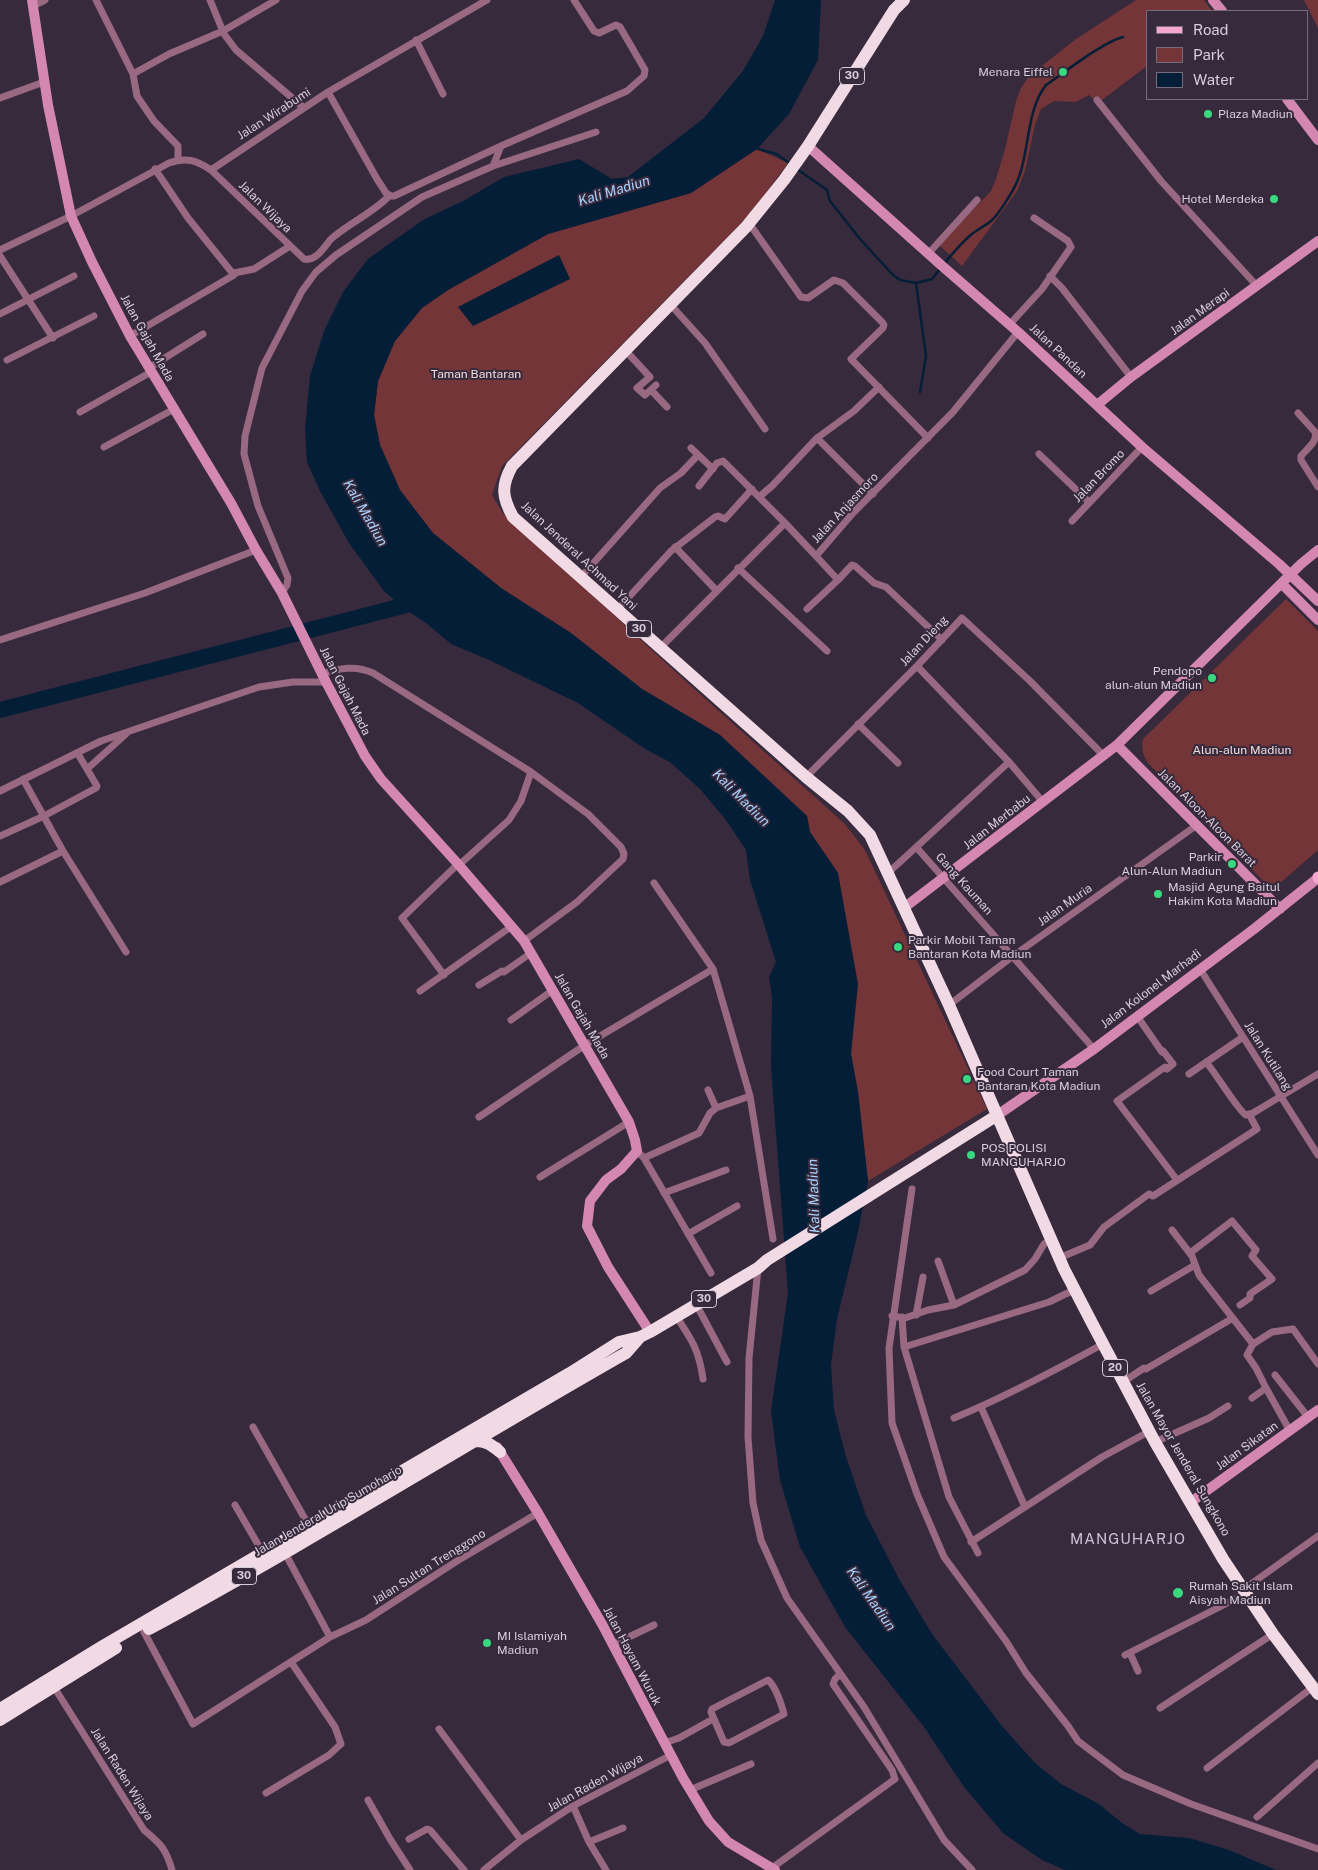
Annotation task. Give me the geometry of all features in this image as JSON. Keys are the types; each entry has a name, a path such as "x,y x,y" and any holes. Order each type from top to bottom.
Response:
{"highway":[{"name":"Jalan Jenderal Achmad Yani","path":"904,0 894,10 784,180 749,223 512,466 505,479 504,494 507,506 513,517 860,823 870,835 949,1005 993,1118"},
{"name":"Jalan Jenderal Urip Sumoharjo","path":"0,1708 309,1526 485,1428 626,1353 645,1335 762,1264 993,1118"},
{"name":"Jalan Mayor Jenderal Sungkono","path":"993,1118 1016,1157 1059,1258 1153,1437 1223,1559 1273,1634 1315,1691"},
{"name":"Jalan Jenderal Urip Sumoharjo","path":"0,1720 144,1632 285,1553 473,1441 485,1428"},
{"path":"473,1441 478,1440 489,1443 500,1452"}],"street":[{"path":"32,3 45,0"},
{"path":"96,0 133,74 137,96 154,121 178,146 178,160"},
{"path":"210,0 227,40 236,50 304,108"},
{"path":"133,74 169,54 223,31 276,0"},
{"name":"Jalan Wirabumi","path":"211,170 328,92 486,0"},
{"path":"328,92 377,179 389,196 394,196 627,90 639,81 645,74 620,27 616,25 596,33 592,30 574,0"},
{"path":"1213,0 1221,10"},
{"name":"Jalan Gajah Mada","path":"32,3 44,82 71,216 130,336 232,503 256,550 282,594 365,756 381,779 459,865 524,941 628,1122 640,1155"},
{"path":"416,40 443,94"},
{"path":"0,98 44,82"},
{"path":"1097,100 1161,181 1256,286"},
{"path":"1288,100 1316,136"},
{"path":"282,594 287,585 288,578 258,506 244,454 245,436 262,368 302,290 316,272 336,255 422,197 493,166 596,132"},
{"path":"493,166 501,146"},
{"name":"Jalan Pandan","path":"805,149 1010,324 1142,447 1291,575 1318,601"},
{"path":"0,250 71,216 155,169 178,160 196,161 211,170"},
{"path":"155,169 188,218 234,273"},
{"name":"Jalan Wijaya","path":"211,170 304,260 313,258 332,239 389,196"},
{"path":"928,254 977,200"},
{"path":"1010,324 1042,289 1070,251 1071,244 1034,218"},
{"path":"749,223 801,297 808,298 834,280 838,280 884,324 883,328 851,359 928,438"},
{"name":"Jalan Merapi","path":"1097,405 1132,377 1318,241"},
{"path":"234,273 254,269 290,246"},
{"path":"0,256 53,338"},
{"path":"130,336 232,278 234,273"},
{"path":"0,314 74,276"},
{"path":"1049,278 1062,288 1132,377"},
{"path":"670,304 705,343 765,429"},
{"path":"7,360 94,316"},
{"name":"Jalan Anjasmoro","path":"713,469 719,462 726,462 816,556 853,513 953,412 1018,332"},
{"path":"80,412 150,370 204,334"},
{"path":"625,350 650,377 637,388 644,396 654,388 667,407"},
{"path":"759,497 772,486 817,438 854,411 879,387"},
{"path":"104,447 174,409"},
{"path":"1298,413 1316,435 1315,439 1301,456 1301,460 1318,487"},
{"path":"817,438 873,494"},
{"name":"Jalan Bromo","path":"1072,521 1142,447"},
{"path":"692,448 713,469 699,486"},
{"path":"581,577 660,488 680,473 698,454"},
{"path":"1039,454 1089,502"},
{"path":"618,610 676,547 718,516 725,519 752,489"},
{"path":"660,648 785,523"},
{"path":"676,547 716,590"},
{"path":"0,640 145,593 256,550"},
{"name":"Jalan Merbabu","path":"905,907 1117,745 1318,550"},
{"path":"816,556 838,580"},
{"path":"807,610 852,565 874,583 886,587 942,640"},
{"path":"738,568 827,651"},
{"path":"1282,584 1318,620"},
{"name":"Jalan Dieng","path":"806,776 917,666 960,618 1030,681 1103,755"},
{"path":"917,666 1009,762 1043,802"},
{"path":"0,791 101,741 130,730 259,687 324,678 342,668 364,669 531,772 588,814 622,847 623,859 577,902 524,941"},
{"path":"858,724 898,764"},
{"path":"87,769 130,730"},
{"name":"Jalan Aloon-Aloon Barat","path":"1117,745 1280,909"},
{"path":"0,836 44,816 96,788 97,786 78,754"},
{"path":"888,873 1009,762"},
{"path":"444,975 402,918 509,820 521,801 531,772"},
{"path":"23,779 63,851 126,952"},
{"name":"Jalan Muria","path":"949,1005 1013,956 1197,825"},
{"name":"Gang Kauman","path":"917,848 1094,1049"},
{"path":"0,882 63,851"},
{"name":"Jalan Kolonel Marhadi","path":"993,1118 1094,1049 1280,909 1318,878"},
{"path":"654,883 713,969 750,1096 773,1239"},
{"path":"420,991 512,926"},
{"path":"479,985 491,976 502,971 504,972 531,953"},
{"path":"479,1117 585,1045 713,969"},
{"name":"Jalan Kutilang","path":"1200,969 1318,1155"},
{"path":"511,1020 553,990"},
{"path":"1137,1016 1162,1052 1173,1064 1167,1069 1165,1067 1117,1102 1177,1180"},
{"path":"1189,1074 1243,1037"},
{"path":"1206,1062 1228,1090 1243,1114 1249,1114 1318,1074"},
{"path":"708,1090 716,1108"},
{"path":"645,1335 587,1226 590,1201 606,1180 640,1155 698,1133 710,1113 716,1108 750,1096"},
{"path":"1059,1258 1090,1245 1104,1227 1149,1194 1152,1196 1257,1129 1249,1114"},
{"path":"540,1177 628,1122"},
{"path":"640,1155 711,1273"},
{"path":"664,1193 726,1170"},
{"path":"912,1189 892,1316 889,1348 892,1423 930,1528 944,1557 1006,1641 1026,1673 1078,1741 1123,1775 1191,1804 1318,1850"},
{"path":"688,1234 737,1206"},
{"path":"1190,1254 1232,1221 1256,1250 1252,1256 1272,1279 1250,1294 1250,1298 1240,1305"},
{"path":"1172,1230 1190,1254 1199,1275 1253,1344"},
{"path":"892,1316 916,1315 928,1310 954,1305 1024,1270 1051,1238"},
{"path":"938,1261 954,1305"},
{"path":"762,1264 749,1358 748,1427 753,1503 756,1522 762,1540 787,1598 864,1707 944,1840 972,1870"},
{"path":"1151,1291 1195,1265"},
{"path":"916,1315 923,1277"},
{"path":"904,1347 1049,1302 1076,1290"},
{"path":"696,1304 727,1362"},
{"path":"676,1316 691,1338 700,1357 703,1379"},
{"path":"902,1317 904,1347 949,1498 978,1552"},
{"path":"1123,1382 1144,1368 1146,1369 1233,1318"},
{"path":"1290,1430 1247,1356 1253,1344 1272,1332 1294,1328 1318,1364"},
{"path":"954,1418 1040,1378 1103,1344"},
{"path":"1275,1375 1308,1417"},
{"path":"1252,1398 1266,1388"},
{"path":"971,1542 1102,1458 1153,1437 1209,1418 1228,1406"},
{"path":"980,1407 1026,1507"},
{"name":"Jalan Sikatan","path":"1191,1502 1318,1410"},
{"path":"252,1427 309,1526"},
{"name":"Jalan Hayam Wuruk","path":"485,1428 538,1513 709,1822 728,1842 772,1869"},
{"path":"235,1504 263,1553"},
{"name":"Jalan Sultan Trenggono","path":"144,1632 193,1724 330,1637 366,1620 457,1561 538,1513"},
{"path":"1138,1671 1127,1654 1245,1591 1318,1536"},
{"path":"285,1553 330,1637"},
{"path":"612,1645 654,1625"},
{"path":"1160,1708 1273,1634"},
{"path":"266,1792 329,1755 340,1744 335,1727 291,1662"},
{"path":"772,1869 895,1779 892,1770 833,1684 840,1674"},
{"path":"768,1680 778,1696 784,1714 727,1743 724,1742 713,1719 712,1709 768,1680"},
{"name":"Jalan Raden Wijaya","path":"54,1687 144,1830 162,1845 168,1854 172,1870"},
{"path":"1208,1768 1315,1691"},
{"path":"664,1743 679,1738 713,1719"},
{"path":"439,1729 521,1840"},
{"name":"Jalan Raden Wijaya","path":"484,1870 521,1840 573,1806 671,1755"},
{"path":"1257,1817 1318,1763"},
{"path":"690,1790 751,1764"},
{"path":"368,1800 410,1870"},
{"path":"573,1806 589,1842 606,1870"},
{"path":"589,1842 623,1828"},
{"path":"408,1839 427,1829 430,1830 464,1870"}],"green space":[{"path":"1136,0 1204,0 1211,10 1146,10 1146,67 1098,103 1089,95 1076,102 1054,101 1041,109 1035,125 1025,171 1017,191 962,266 939,245 991,191 1005,149 1016,101 1021,88 1029,76 1076,39"},
{"path":"1304,0 1318,0 1318,28"},
{"name":"Taman Bantaran","path":"757,149 788,163 750,214 502,466 492,495 502,512 691,686 845,824 865,850 987,1109 868,1181 858,1092 851,1054 852,1032 838,873 810,832 807,816 720,735 642,689 571,633 501,588 433,533 400,490 380,445 374,415 378,381 395,341 422,308 448,290 548,234 691,193"},
{"name":"Alun-alun Madiun","path":"1286,599 1318,631 1318,850 1272,890 1148,763 1142,746 1143,739"}],"water":[{"name":"Kali Madiun","path":"775,0 821,0 818,60 789,114 757,149 691,193 548,234 448,290 422,308 395,341 378,381 374,415 380,445 400,490 433,533 501,588 571,633 642,689 720,735 807,816 810,832 838,873 858,984 851,1054 858,1092 868,1181 837,1319 831,1365 834,1410 846,1457 866,1515 899,1579 932,1634 1002,1726 1035,1763 1061,1784 1099,1804 1122,1823 1140,1834 1189,1838 1229,1850 1276,1870 1065,1870 1042,1860 1003,1833 964,1787 924,1727 845,1627 800,1547 780,1480 771,1411 788,1293 771,1067 772,998 769,977 776,962 750,880 746,850 726,820 701,790 670,762 645,749 578,703 487,659 451,644 426,623 403,608 384,591 349,543 321,493 307,462 305,429 310,376 324,331 343,292 368,259 423,220 465,200 504,177 579,159 612,179 628,177 704,118 743,71 763,36"},
{"path":"559,255 570,279 473,326 458,307"}],"waterway":[{"path":"943,265 968,237 994,218 1013,190 1023,164 1034,109 1046,85 1095,51 1123,37"},
{"path":"755,148 776,154 791,164"},
{"path":"797,169 827,190 830,201 860,239 892,274 900,280 916,283 932,279 940,269"},
{"path":"916,283 926,356 920,392"},
{"path":"0,710 422,601"}],"place":[{"name":"Menara Eiffel","path":"1063,72"},
{"name":"Plaza Madiun","path":"1208,114"},
{"name":"Hotel Merdeka","path":"1274,199"},
{"name":"Pendopo alun-alun Madiun","path":"1212,678"},
{"name":"Parkir Alun-Alun Madiun","path":"1232,864"},
{"name":"Masjid Agung Baitul Hakim Kota Madiun","path":"1158,894"},
{"name":"Parkir Mobil Taman Bantaran Kota Madiun","path":"898,947"},
{"name":"Food Court Taman Bantaran Kota Madiun","path":"967,1079"},
{"name":"POS POLISI MANGUHARJO","path":"971,1155"},
{"name":"Rumah Sakit Islam Aisyah Madiun","path":"1178,1593"},
{"name":"MI Islamiyah Madiun","path":"487,1643"}],"district":[{"name":"MANGUHARJO","path":"1128,1539"}]}
